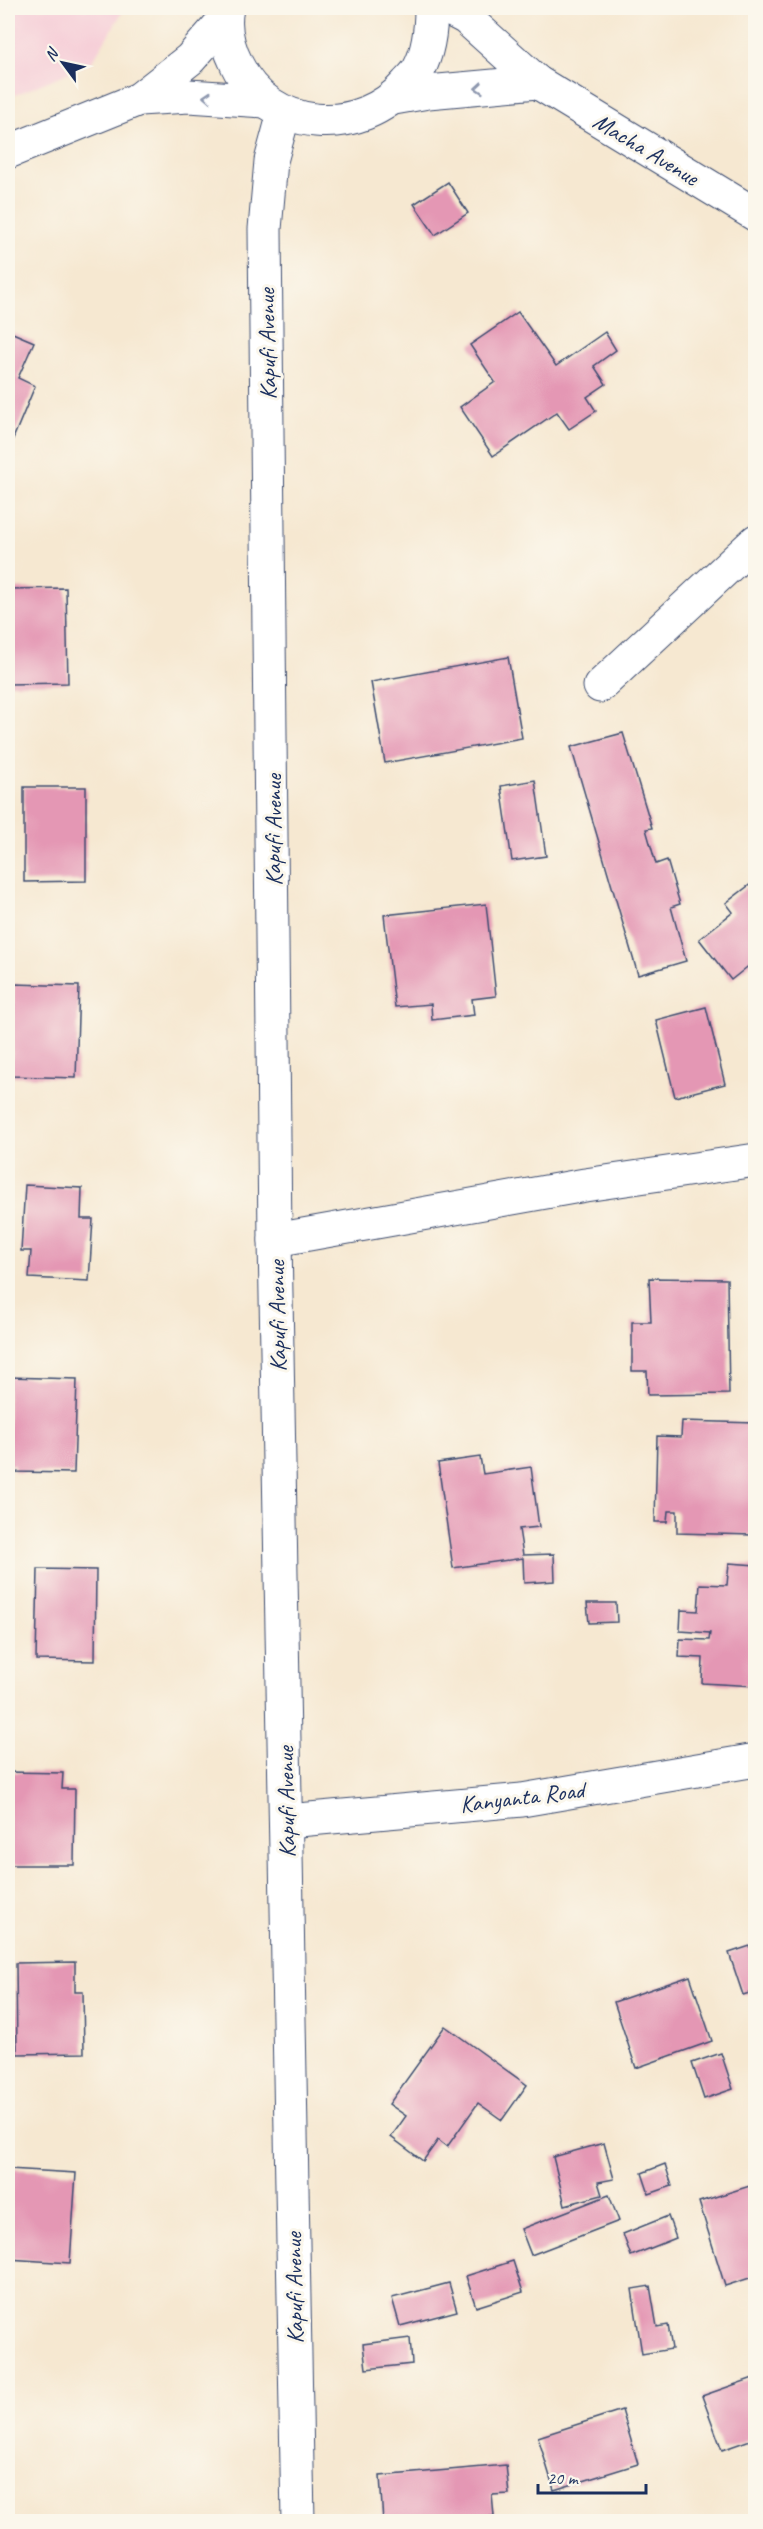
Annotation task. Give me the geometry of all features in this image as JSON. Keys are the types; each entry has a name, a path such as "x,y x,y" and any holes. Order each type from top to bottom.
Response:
{"street":[{"path":"139,99 189,96 275,107 321,122 360,117 394,98 419,70 431,35 430,8"},
{"name":"Macha Avenue","path":"447,8 466,18 537,82 756,215"},
{"path":"226,13 230,50 243,79 275,107"},
{"path":"8,152 139,99 190,59 226,13"},
{"path":"394,98 428,92 537,82"},
{"name":"Kapufi Avenue","path":"275,107 265,229 275,1240 298,2522"},
{"path":"600,686 756,541"},
{"path":"275,1240 585,1185 756,1160"},
{"name":"Kanyanta Road","path":"287,1821 522,1800 756,1760"}],"shaded area":[{"path":"8,8 125,8 91,63 8,98"}],"building":[{"path":"448,182 468,213 435,235 414,204"},
{"path":"518,312 556,366 605,332 616,350 594,366 606,384 587,397 596,411 569,429 557,412 493,456 460,407 495,382 470,345"},
{"path":"8,331 34,342 18,378 35,386 12,441 8,440"},
{"path":"66,588 68,683 8,684 8,589"},
{"path":"508,657 522,738 385,763 371,682"},
{"path":"623,733 652,828 646,829 656,864 667,860 680,904 671,907 686,961 638,975 571,747"},
{"path":"535,780 546,856 512,861 501,786"},
{"path":"24,787 86,787 86,881 24,882"},
{"path":"756,880 756,960 731,980 699,939 733,912 726,903"},
{"path":"486,904 496,996 472,999 474,1015 432,1020 431,1004 395,1007 384,915"},
{"path":"14,984 79,986 76,1078 11,1076"},
{"path":"706,1007 725,1084 675,1097 656,1020"},
{"path":"25,1185 82,1188 81,1219 93,1219 89,1281 29,1278 31,1251 21,1251"},
{"path":"649,1278 727,1279 729,1394 648,1395 647,1371 632,1371 632,1322 651,1322"},
{"path":"8,1377 77,1379 74,1473 14,1472 14,1465 8,1465"},
{"path":"682,1421 756,1423 753,1535 677,1533 677,1511 668,1511 667,1522 655,1522 657,1436 681,1437"},
{"path":"480,1457 483,1474 531,1467 539,1527 519,1529 523,1555 554,1554 555,1581 524,1583 523,1558 453,1568 438,1463"},
{"path":"729,1563 756,1565 756,1686 702,1683 703,1658 679,1657 680,1639 709,1640 710,1633 680,1631 681,1610 698,1611 700,1584 727,1585"},
{"path":"38,1569 96,1570 95,1661 36,1660"},
{"path":"587,1603 616,1603 617,1622 589,1623"},
{"path":"8,1772 63,1773 62,1789 75,1789 74,1865 8,1865"},
{"path":"756,1944 756,1991 743,1995 729,1953"},
{"path":"75,1962 75,1992 83,1992 84,2053 17,2054 16,1963"},
{"path":"690,1976 712,2041 636,2068 614,2002"},
{"path":"445,2026 527,2085 502,2120 478,2103 447,2147 438,2140 423,2161 391,2137 406,2116 389,2104"},
{"path":"721,2053 733,2089 704,2099 692,2063"},
{"path":"604,2143 614,2179 598,2182 602,2195 565,2205 553,2157"},
{"path":"665,2164 672,2186 649,2194 642,2173"},
{"path":"8,2169 76,2173 70,2263 8,2259"},
{"path":"756,2184 756,2276 725,2286 699,2202"},
{"path":"609,2195 619,2221 531,2255 521,2229"},
{"path":"668,2216 676,2238 631,2256 623,2234"},
{"path":"513,2261 523,2292 476,2307 466,2276"},
{"path":"449,2283 457,2311 400,2326 392,2298"},
{"path":"650,2286 657,2327 668,2325 672,2349 642,2354 632,2289"},
{"path":"410,2338 412,2364 366,2369 363,2344"},
{"path":"756,2377 756,2438 722,2450 702,2396"},
{"path":"622,2410 638,2464 554,2490 538,2437"},
{"path":"506,2465 509,2494 492,2495 494,2516 454,2522 383,2522 380,2476"}]}
